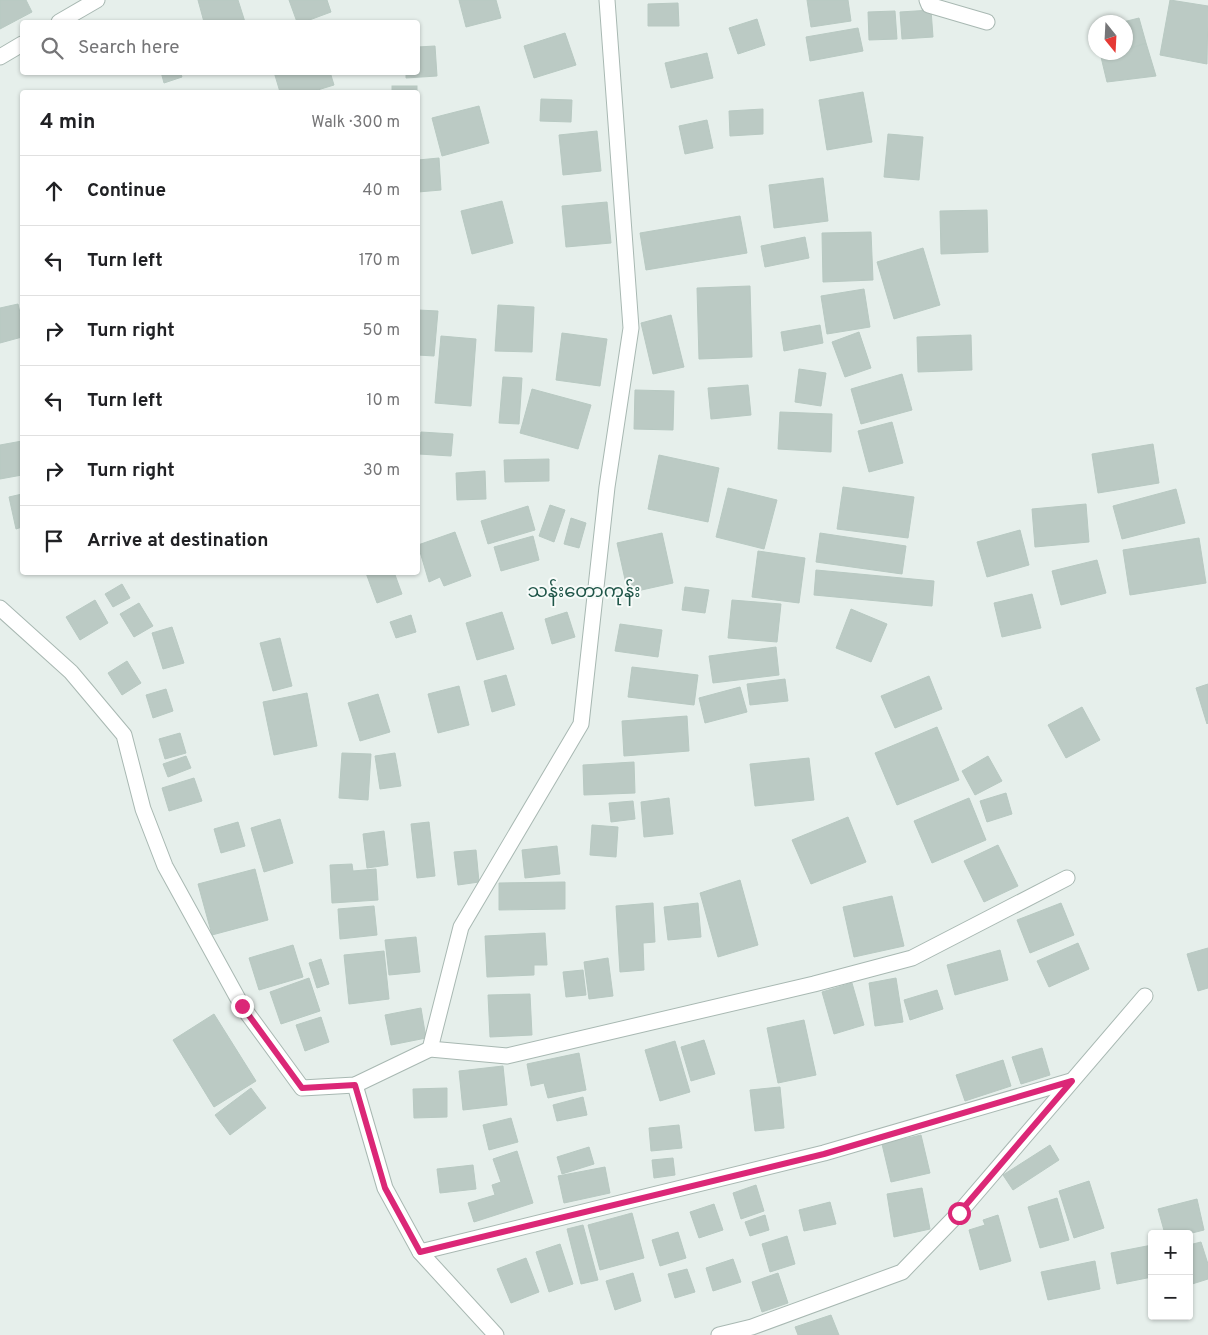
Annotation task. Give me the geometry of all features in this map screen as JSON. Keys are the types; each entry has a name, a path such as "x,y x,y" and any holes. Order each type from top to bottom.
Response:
{"street":[{"path":"62,20 97,0"},
{"path":"430,1049 461,927 580,724 607,487 631,328 607,0"},
{"path":"927,0 929,5 987,22"},
{"path":"0,57 20,45"},
{"path":"0,608 71,672 124,735 142,809 165,866 242,1006 302,1088 355,1085 430,1049 507,1056 841,977 912,958 1067,878"},
{"path":"719,1335 755,1331 902,1272 959,1213 1145,996"},
{"path":"420,1252 824,1154 1072,1081"},
{"path":"355,1085 385,1188 420,1252 496,1335"}],"building":[{"path":"0,0 26,0 32,12 0,29"},
{"path":"198,0 238,0 244,20 203,20"},
{"path":"289,0 327,0 331,12 309,20 296,20"},
{"path":"459,0 496,0 501,18 466,27"},
{"path":"807,0 848,0 851,21 811,27"},
{"path":"1170,0 1208,6 1207,64 1160,55"},
{"path":"678,3 679,26 648,26 648,4"},
{"path":"931,10 933,37 902,39 900,12"},
{"path":"895,11 897,39 869,40 868,12"},
{"path":"1139,18 1146,43 1133,48 1133,20"},
{"path":"757,19 765,45 738,54 729,28"},
{"path":"858,28 863,51 810,61 806,37"},
{"path":"565,33 576,65 534,78 524,46"},
{"path":"1146,43 1156,76 1107,82 1102,60 1133,60 1133,48"},
{"path":"435,46 437,76 406,78 406,75 420,75 420,47"},
{"path":"707,53 713,78 671,88 665,63"},
{"path":"162,75 181,75 182,77 164,83"},
{"path":"275,75 331,75 334,85 318,90 279,90"},
{"path":"392,86 417,86 417,90 392,90"},
{"path":"863,92 872,142 827,150 819,100"},
{"path":"541,99 572,100 571,122 540,121"},
{"path":"479,106 489,143 442,156 432,118"},
{"path":"763,109 763,134 730,136 729,111"},
{"path":"707,120 713,148 685,154 679,126"},
{"path":"597,131 601,171 563,175 559,135"},
{"path":"888,134 923,137 919,180 884,177"},
{"path":"439,158 441,190 420,192 420,160"},
{"path":"823,178 828,221 774,228 769,185"},
{"path":"502,201 513,243 472,254 461,211"},
{"path":"607,202 611,243 566,247 562,206"},
{"path":"987,210 988,252 941,254 940,211"},
{"path":"740,216 747,253 646,270 640,233"},
{"path":"871,232 873,280 823,282 822,233"},
{"path":"805,237 809,258 765,267 761,246"},
{"path":"923,248 940,305 894,319 877,262"},
{"path":"750,286 752,357 699,359 697,288"},
{"path":"864,289 870,327 827,334 821,296"},
{"path":"18,304 20,338 0,343 0,308"},
{"path":"498,305 534,307 532,352 495,351"},
{"path":"420,310 438,311 434,356 420,355"},
{"path":"671,315 684,367 653,374 641,323"},
{"path":"820,325 823,343 784,351 781,332"},
{"path":"859,332 871,368 845,377 832,342"},
{"path":"562,333 607,339 600,386 556,380"},
{"path":"971,335 972,370 918,372 917,337"},
{"path":"441,336 476,339 471,406 435,403"},
{"path":"799,369 826,373 821,406 795,402"},
{"path":"902,374 912,410 861,424 851,389"},
{"path":"503,377 522,378 519,424 499,423"},
{"path":"748,385 751,415 711,419 708,388"},
{"path":"532,389 591,405 578,449 520,433"},
{"path":"635,390 674,391 673,430 634,429"},
{"path":"780,412 832,414 831,452 778,449"},
{"path":"892,422 903,463 869,472 858,431"},
{"path":"421,432 453,434 451,456 420,454"},
{"path":"20,441 20,475 0,479 0,445"},
{"path":"1153,444 1159,483 1098,493 1092,454"},
{"path":"659,455 719,468 708,522 648,509"},
{"path":"549,459 549,481 505,482 504,460"},
{"path":"485,471 486,499 457,500 456,473"},
{"path":"843,487 914,497 908,538 837,529"},
{"path":"728,488 777,500 764,549 716,537"},
{"path":"1176,489 1185,523 1122,539 1113,506"},
{"path":"20,494 20,528 16,529 9,497"},
{"path":"1086,504 1089,542 1035,547 1032,509"},
{"path":"550,505 565,510 554,542 539,536"},
{"path":"528,506 535,530 488,544 481,521"},
{"path":"571,518 586,523 579,548 564,544"},
{"path":"1020,530 1029,565 987,577 977,542"},
{"path":"455,532 471,576 444,586 440,577 429,582 420,552 420,544"},
{"path":"662,533 673,583 628,593 617,543"},
{"path":"820,533 906,546 902,574 816,562"},
{"path":"533,536 539,560 501,571 494,547"},
{"path":"1199,538 1206,583 1130,595 1123,550"},
{"path":"758,551 805,558 799,603 752,597"},
{"path":"1097,560 1106,593 1061,605 1052,571"},
{"path":"816,570 934,581 932,606 814,595"},
{"path":"367,575 395,575 402,594 377,603"},
{"path":"122,584 130,598 113,607 105,594"},
{"path":"685,587 709,590 705,613 682,610"},
{"path":"1032,594 1041,628 1002,637 994,603"},
{"path":"95,600 108,623 80,640 66,617"},
{"path":"732,600 781,604 777,642 728,638"},
{"path":"139,603 153,626 134,637 120,614"},
{"path":"851,609 887,624 871,662 836,648"},
{"path":"502,612 514,649 477,660 466,623"},
{"path":"567,612 575,637 552,644 545,619"},
{"path":"411,615 416,632 396,638 390,622"},
{"path":"620,624 662,630 658,657 615,651"},
{"path":"172,627 184,663 163,669 152,633"},
{"path":"280,638 292,686 273,691 260,643"},
{"path":"776,647 779,675 713,683 709,656"},
{"path":"127,661 141,683 122,695 108,673"},
{"path":"632,667 698,675 694,705 628,697"},
{"path":"506,675 515,705 492,712 484,681"},
{"path":"929,676 942,709 895,728 881,696"},
{"path":"785,679 788,701 750,705 747,684"},
{"path":"1208,684 1208,723 1207,724 1196,688"},
{"path":"459,686 469,725 438,733 428,694"},
{"path":"740,687 747,712 705,723 699,698"},
{"path":"166,689 173,711 153,718 146,695"},
{"path":"307,693 317,746 274,755 263,702"},
{"path":"378,694 390,732 360,741 348,703"},
{"path":"1082,707 1100,740 1066,758 1048,725"},
{"path":"687,716 689,751 624,756 622,721"},
{"path":"937,727 959,780 897,805 875,753"},
{"path":"180,733 186,753 165,759 159,739"},
{"path":"342,753 371,754 368,800 339,798"},
{"path":"395,753 401,786 380,789 375,756"},
{"path":"186,756 191,768 168,777 163,764"},
{"path":"988,756 1002,781 975,795 962,771"},
{"path":"809,758 814,800 755,806 750,764"},
{"path":"634,762 635,793 584,795 583,765"},
{"path":"194,778 202,801 169,811 162,788"},
{"path":"1006,793 1012,814 987,822 980,801"},
{"path":"669,798 673,834 644,837 641,802"},
{"path":"969,798 986,840 932,863 914,821"},
{"path":"633,801 635,819 611,822 609,803"},
{"path":"848,817 866,862 811,884 792,840"},
{"path":"280,819 293,863 264,872 251,828"},
{"path":"238,822 245,846 221,853 214,829"},
{"path":"429,822 435,876 417,878 411,824"},
{"path":"592,825 618,827 616,857 590,855"},
{"path":"384,831 388,865 367,868 363,834"},
{"path":"998,845 1018,886 984,902 964,861"},
{"path":"557,846 560,874 525,878 522,850"},
{"path":"476,850 479,882 458,885 454,852"},
{"path":"352,864 353,871 376,869 378,900 332,903 330,865"},
{"path":"255,869 268,920 212,935 198,884"},
{"path":"740,880 758,945 718,957 700,893"},
{"path":"565,882 565,909 499,910 499,883"},
{"path":"892,896 904,946 854,957 843,907"},
{"path":"653,903 655,942 643,943 644,970 620,972 616,906"},
{"path":"698,903 701,937 668,940 664,907"},
{"path":"1061,903 1074,935 1030,953 1017,920"},
{"path":"374,906 377,935 340,939 338,909"},
{"path":"545,933 547,965 534,965 534,975 487,977 485,936"},
{"path":"416,937 420,972 389,975 385,940"},
{"path":"1078,943 1089,969 1049,987 1037,961"},
{"path":"293,945 303,977 259,990 249,958"},
{"path":"1208,948 1208,988 1198,991 1187,954"},
{"path":"1000,950 1008,980 955,995 947,965"},
{"path":"384,951 389,999 349,1004 344,955"},
{"path":"608,958 613,996 589,999 584,962"},
{"path":"321,959 329,984 317,988 309,963"},
{"path":"583,970 586,995 566,997 563,972"},
{"path":"309,978 320,1011 281,1024 270,992"},
{"path":"896,978 903,1022 875,1026 869,983"},
{"path":"852,983 864,1025 834,1034 822,992"},
{"path":"937,990 943,1009 910,1020 904,1000"},
{"path":"530,994 532,1035 490,1037 488,995"},
{"path":"421,1008 426,1038 391,1045 385,1015"},
{"path":"214,1014 256,1081 214,1107 173,1040"},
{"path":"321,1017 329,1042 305,1051 296,1025"},
{"path":"804,1020 816,1075 778,1083 767,1028"},
{"path":"704,1040 715,1074 691,1081 681,1047"},
{"path":"675,1041 690,1092 660,1101 645,1050"},
{"path":"1042,1048 1050,1075 1021,1084 1012,1057"},
{"path":"579,1053 586,1090 548,1098 544,1083 531,1086 527,1064"},
{"path":"1003,1060 1011,1086 965,1101 956,1075"},
{"path":"503,1066 507,1105 463,1110 459,1071"},
{"path":"780,1087 784,1128 755,1131 750,1090"},
{"path":"251,1088 266,1108 230,1135 215,1115"},
{"path":"447,1088 447,1117 414,1118 413,1089"},
{"path":"583,1097 587,1115 557,1121 553,1105"},
{"path":"511,1118 518,1142 489,1150 483,1125"},
{"path":"679,1125 682,1148 651,1151 649,1128"},
{"path":"921,1135 930,1173 891,1182 882,1144"},
{"path":"1050,1145 1059,1160 1013,1190 1003,1175"},
{"path":"589,1147 594,1164 562,1174 557,1157"},
{"path":"517,1151 533,1203 474,1222 468,1203 495,1195 492,1185 501,1182 493,1159"},
{"path":"673,1158 675,1175 654,1178 652,1160"},
{"path":"473,1165 476,1189 440,1193 437,1169"},
{"path":"605,1167 610,1193 564,1203 558,1176"},
{"path":"1089,1181 1104,1228 1074,1238 1059,1191"},
{"path":"756,1185 764,1211 741,1219 733,1193"},
{"path":"922,1188 930,1229 894,1237 887,1194"},
{"path":"1057,1198 1069,1240 1040,1248 1028,1207"},
{"path":"1197,1199 1204,1230 1193,1233 1193,1230 1164,1230 1158,1209"},
{"path":"830,1202 836,1224 804,1231 799,1210"},
{"path":"714,1204 723,1230 699,1238 690,1212"},
{"path":"632,1213 644,1258 600,1270 588,1225"},
{"path":"765,1215 769,1230 750,1236 745,1222"},
{"path":"998,1215 1011,1261 980,1270 969,1230 985,1225 983,1220"},
{"path":"583,1225 598,1280 581,1284 567,1229"},
{"path":"678,1232 686,1258 660,1266 652,1240"},
{"path":"787,1236 795,1264 770,1272 762,1244"},
{"path":"1201,1242 1208,1264 1208,1279 1193,1284 1193,1275 1193,1244"},
{"path":"560,1244 573,1284 549,1292 536,1252"},
{"path":"1148,1246 1148,1278 1117,1284 1111,1253"},
{"path":"526,1258 539,1292 511,1303 497,1269"},
{"path":"733,1259 741,1282 713,1291 706,1268"},
{"path":"1095,1261 1100,1289 1048,1300 1041,1272"},
{"path":"687,1269 695,1292 675,1298 668,1274"},
{"path":"633,1273 641,1301 615,1310 606,1281"},
{"path":"778,1273 788,1303 762,1312 752,1282"},
{"path":"831,1315 839,1335 798,1335 795,1327"}],"district":[{"name":"သန်းတောကုန်း","path":"584,591"}],"route":[{"path":"242,1006 302,1088 355,1085 385,1188 420,1252 824,1154 1072,1081 959,1213"}]}
